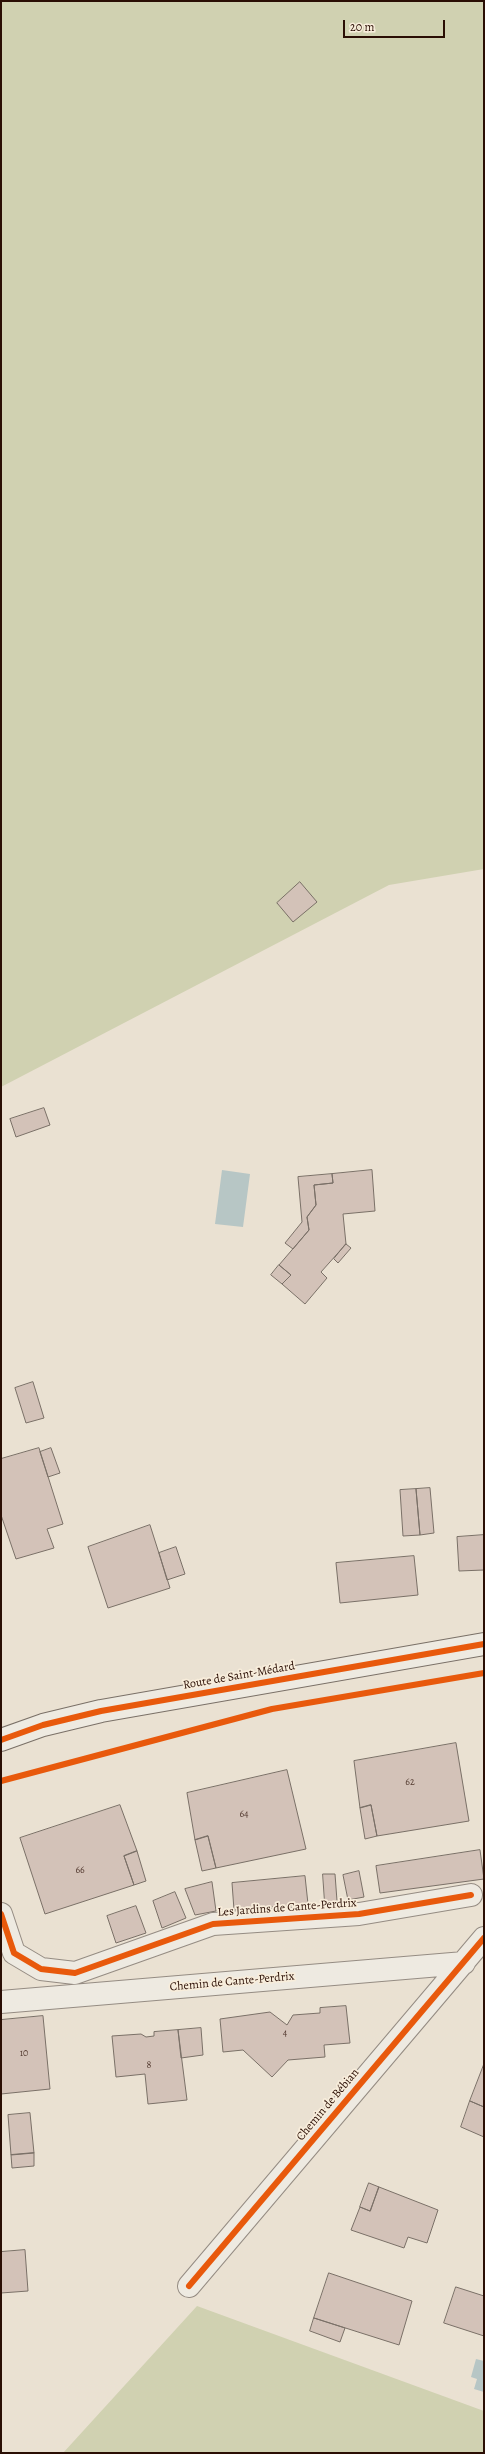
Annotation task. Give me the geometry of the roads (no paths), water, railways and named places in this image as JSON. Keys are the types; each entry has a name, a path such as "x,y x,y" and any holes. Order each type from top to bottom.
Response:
{"street":[{"name":"Route de Saint-Médard","path":"1,1740 43,1725 101,1710 484,1644"},
{"name":"Les Jardins de Cante-Perdrix","path":"1,1914 14,1954 41,1969 75,1973 213,1924 359,1914 471,1895"},
{"name":"Chemin de Bébian","path":"189,2286 484,1938"},
{"name":"Chemin de Cante-Perdrix","path":"1,2002 464,1963"}]}
